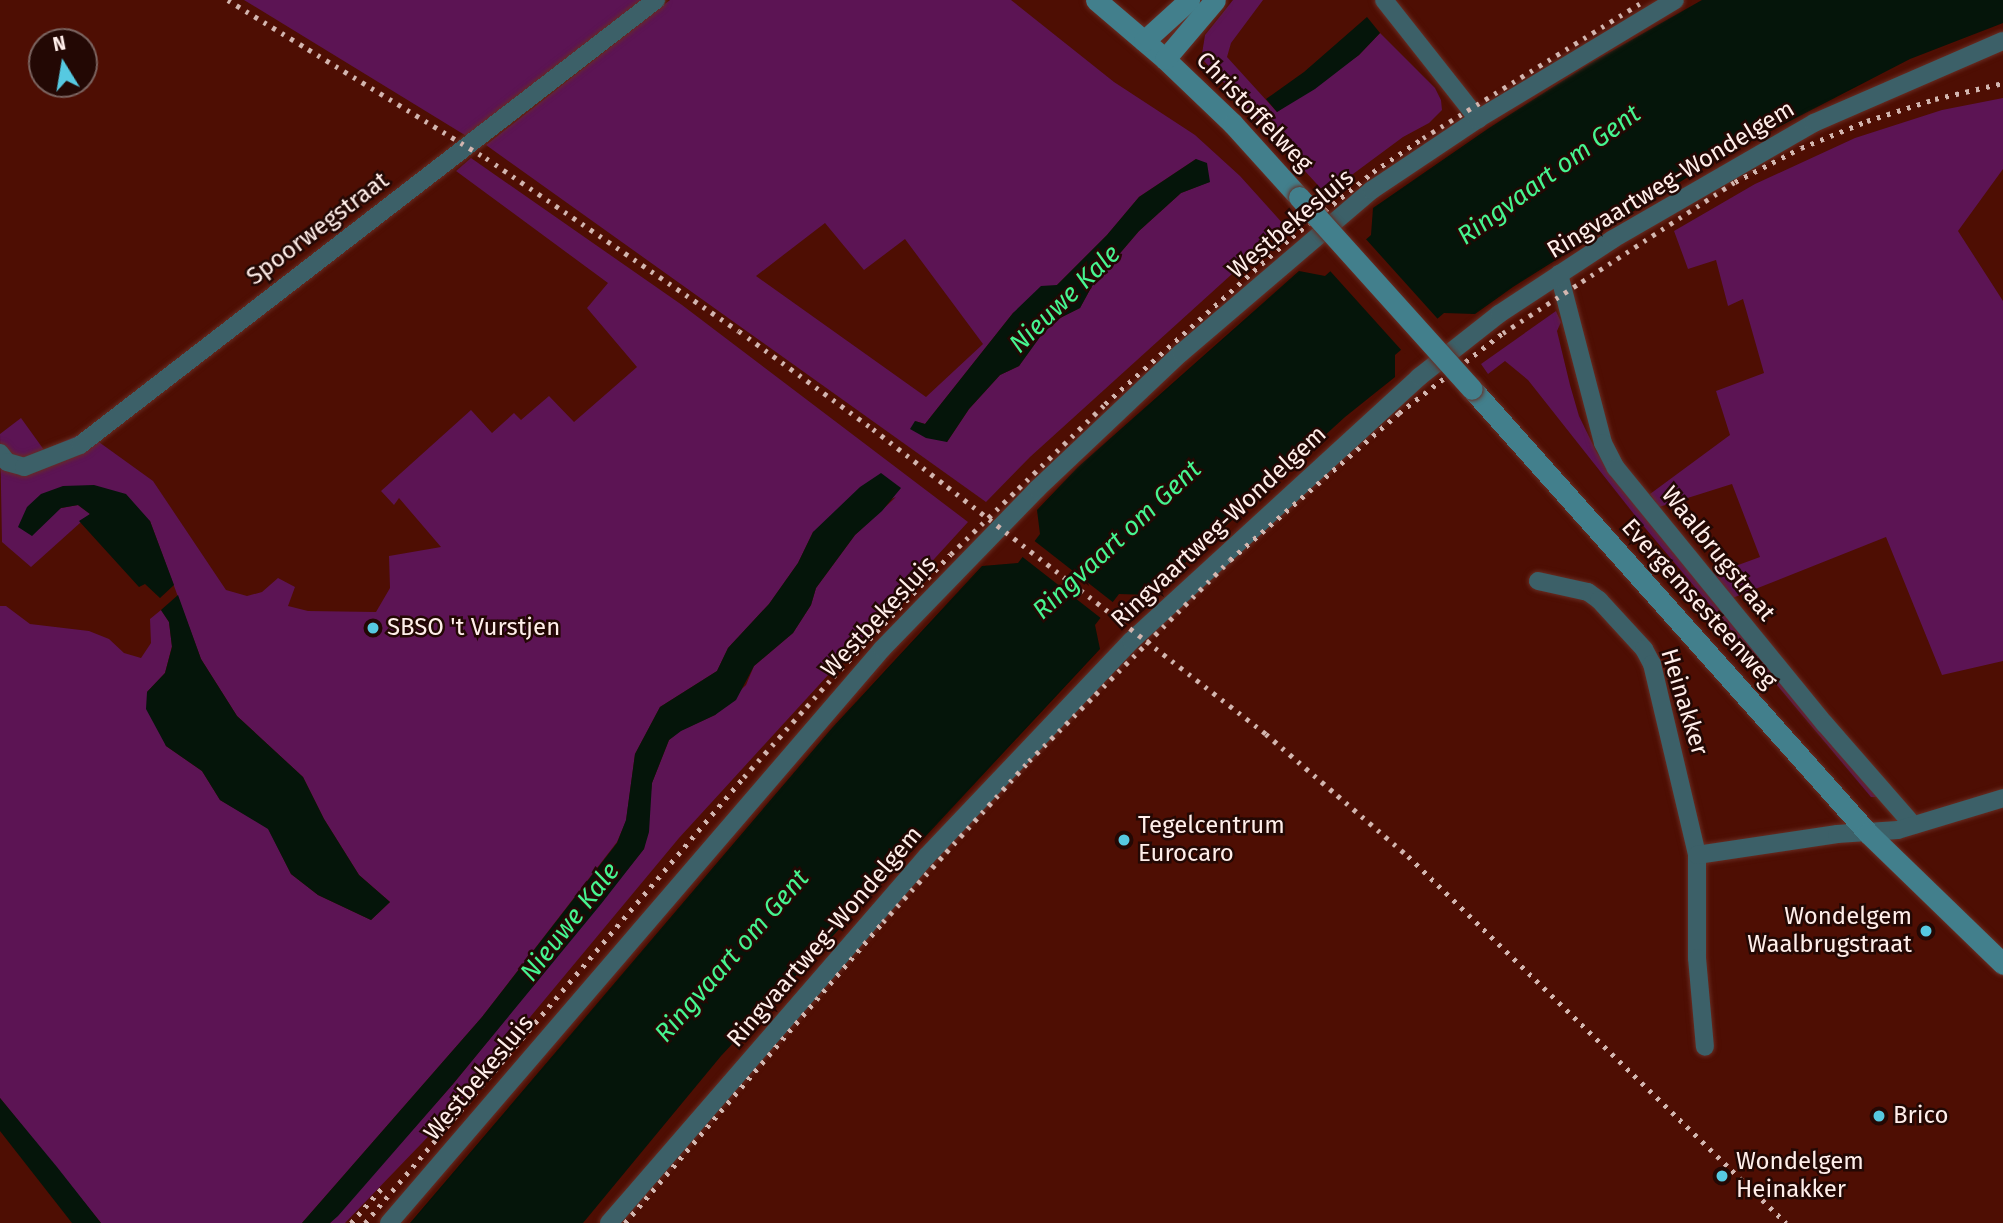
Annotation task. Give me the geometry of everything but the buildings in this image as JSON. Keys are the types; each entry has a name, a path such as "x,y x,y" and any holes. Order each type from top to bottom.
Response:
{"main road":[{"name":"Christoffelweg","path":"1096,0 1165,59 1233,124 1365,270"},
{"path":"1144,41 1189,0"},
{"path":"1165,59 1215,0"},
{"name":"Evergemsesteenweg","path":"1365,270 1868,833 2003,964"}],"street":[{"name":"Spoorwegstraat","path":"0,453 7,461 24,467 80,444 656,0"},
{"name":"Westbekesluis","path":"389,1223 882,649 1037,489 1181,353 1335,220 1405,166 1675,0"},
{"path":"1389,7 1478,119"},
{"name":"Ringvaartweg-Wondelgem","path":"609,1223 928,856 1131,641 1419,377 1499,314 1612,239 1814,123 2003,41"},
{"name":"Waalbrugstraat","path":"1559,275 1603,443 1616,468 1825,724 1913,825"},
{"name":"Heinakker","path":"1538,581 1588,593 1617,618 1644,649 1652,664 1697,855 1697,958 1706,1047"},
{"path":"1697,855 1837,834 1898,830 2003,798"}],"shaded area":[{"path":"244,0 645,0 468,137"},
{"path":"670,0 1011,0 1114,82 1195,135 1240,176 1285,226 1030,457 986,502 486,145","holes":["1196,159 1209,182 1181,193 1139,231 1092,286 1080,308 1060,318 1042,334 1019,366 1000,375 969,409 947,442 915,421 925,424 1013,313 1057,285 1107,235 1139,197","825,223 864,270 905,239 983,344 926,397 756,276"]},
{"path":"1233,0 1263,0 1231,43 1227,57 1277,112 1359,55 1380,33 1435,88 1442,110 1429,123 1403,137 1326,194 1204,61 1202,54 1205,35"},
{"path":"2003,98 2003,169 1958,231 2003,301 2003,661 1942,675 1886,537 1730,599 1711,575 1760,557 1732,484 1659,507 1650,494 1730,435 1716,391 1764,373 1743,299 1728,306 1716,260 1688,269 1674,231 1755,184 1855,138 1942,110"},
{"name":"SBSO 't Vurstjen","path":"471,158 682,305 968,522 679,838 447,1117 345,1223 330,1223 453,1084 644,849 652,783 669,740 680,731 715,715 746,685 754,666 793,633 811,605 816,588 855,535 896,497 813,532 798,563 769,604 728,648 717,671 660,707 635,754 626,821 617,842 482,1017 302,1223 101,1223 0,1098 0,606 6,606 30,624 89,631 109,639 124,653 141,658 151,643 150,619 161,610 169,622 172,646 165,673 147,692 166,746 202,771 220,800 268,828 291,874 318,895 371,920 390,902 359,875 324,819 303,777 237,716 201,659 150,521 63,486 51,515 61,508 78,505 90,514 31,567 2,542 0,434 21,418 44,450 85,432 153,481 226,590 247,596 262,592 278,578 295,587 288,606 308,611 376,612 390,588 389,556 441,547 399,498 394,505 381,491 471,410 492,433 514,413 521,420 549,396 574,422 637,367 587,308 608,283 456,171"},
{"path":"1556,311 1561,322 1557,331 1570,385 1579,416 1597,453 1877,797 1871,797 1641,523 1528,380 1505,361 1488,374 1481,364"}],"water":[{"name":"Ringvaart om Gent","path":"1702,0 2003,0 2003,23 1910,59 1715,160 1513,287 1475,314 1444,313 1395,355 1395,377 1345,417 1150,595 1119,594 1095,625 1100,649 721,1056 583,1223 410,1223 832,728 982,566 1018,563 1040,534 1037,510 1078,467 1299,271 1325,276 1371,235 1373,208 1489,128 1589,64"},
{"path":"1367,17 1380,33 1359,55 1315,89 1277,112 1266,99 1304,72"},
{"name":"Nieuwe Kale","path":"1196,159 1207,163 1210,182 1181,193 1139,231 1092,286 1080,308 1060,318 1042,334 1019,366 1000,375 969,409 947,442 926,438 910,429 915,421 925,424 1013,313 1041,286 1057,285 1107,235 1139,197"},
{"name":"Nieuwe Kale","path":"881,473 901,488 882,511 855,535 816,588 811,605 793,633 754,666 736,700 715,715 681,731 669,740 652,783 649,832 644,849 453,1084 338,1216 330,1223 302,1223 482,1017 617,843 626,820 635,754 660,707 717,671 728,648 769,604 798,563 813,532 860,487"},
{"path":"94,485 126,494 150,521 174,585 160,598 145,584 139,587 79,521 90,514 78,505 61,508 32,536 18,527 27,507 41,494 63,486"},
{"path":"178,595 201,659 237,716 303,777 324,819 359,875 390,902 371,920 318,895 291,874 268,829 220,800 202,771 166,746 146,709 147,692 165,673 172,647 169,622 161,610"},
{"path":"0,1098 101,1223 72,1223 0,1131"}],"pier":[{"path":"1364,237 1440,322 1405,354 1328,269"},
{"path":"1032,539 1116,604 1103,620 1020,555"}],"railway":[{"path":"228,0 486,158 739,331 873,429 1266,734 1408,856 1786,1223"},
{"path":"365,1223 744,777 833,677 951,554 1105,404 1292,237 1373,172 1423,138 1646,0"},
{"path":"625,1223 883,922 1029,761 1230,560 1399,413 1503,333 1735,182 1801,148 1867,121 1935,99 2003,83"},
{"path":"351,1223 382,1188"}],"place":[{"name":"SBSO 't Vurstjen","path":"373,628"},
{"name":"Tegelcentrum Eurocaro","path":"1124,840"},
{"name":"Wondelgem Waalbrugstraat","path":"1926,931"},
{"name":"Brico","path":"1879,1116"},
{"name":"Wondelgem Heinakker","path":"1722,1176"}]}
